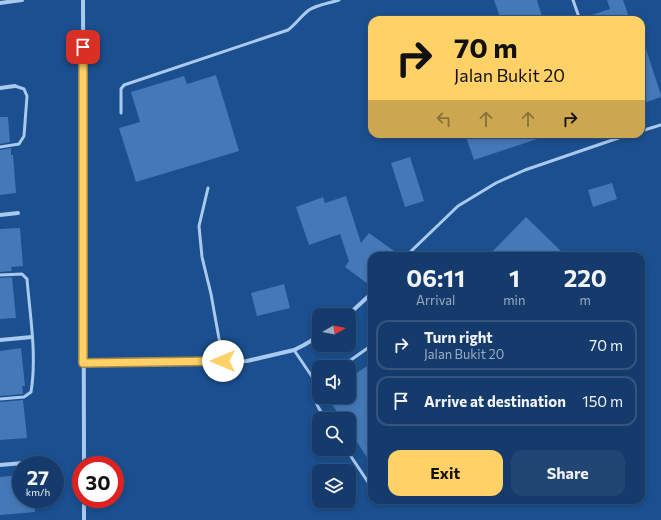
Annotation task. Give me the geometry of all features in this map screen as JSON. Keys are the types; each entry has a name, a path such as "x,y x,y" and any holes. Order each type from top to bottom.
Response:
{"street":[{"path":"0,3 22,0"},
{"path":"83,0 84,456"},
{"path":"0,88 15,86"},
{"path":"0,214 18,213"},
{"path":"356,308 368,297"},
{"path":"0,340 32,338"},
{"path":"83,363 247,361 294,350 312,340"},
{"path":"0,465 12,464"},
{"path":"84,508 84,520"}],"lane":[{"path":"121,113 121,89 124,85 288,30 294,26 308,10 339,0"},
{"path":"574,0 579,16"},
{"path":"0,147 19,144 24,136 28,96 24,89 15,86"},
{"path":"645,130 661,125"},
{"path":"410,252 458,206 496,183 525,170 613,138"},
{"path":"208,188 199,226 202,257 211,294 223,361"},
{"path":"0,276 22,274 27,279 32,338 31,392 24,397 0,399"},
{"path":"351,360 368,348"},
{"path":"294,350 312,375"},
{"path":"351,456 368,482"}],"building":[{"path":"494,0 537,0 542,16 500,16"},
{"path":"607,0 623,0 629,16 589,16 610,9"},
{"path":"645,46 661,95 661,97 645,103"},
{"path":"216,75 239,151 136,182 119,128 140,122 131,92 184,76 187,84"},
{"path":"0,117 8,117 10,142 0,144"},
{"path":"466,138 540,138 474,160"},
{"path":"11,148 11,155 13,155 16,193 0,195 0,150"},
{"path":"410,157 424,201 405,207 391,163"},
{"path":"612,183 617,199 593,207 588,190"},
{"path":"346,196 361,243 369,233 395,252 368,252 368,284 345,267 349,261 340,234 309,245 296,207 323,197 325,203"},
{"path":"526,217 562,252 492,252"},
{"path":"20,228 23,266 11,267 12,271 0,272 0,229"},
{"path":"12,277 16,318 0,319 0,278"},
{"path":"284,284 290,308 257,316 251,293"},
{"path":"21,348 25,386 22,386 23,394 0,396 0,351"},
{"path":"368,366 368,459 356,441 356,412 337,412 332,404 356,404 356,373"},
{"path":"23,400 27,438 0,440 0,402"},
{"path":"12,476 12,508 35,508 35,512 0,515 0,477"}],"route":[{"path":"83,47 83,363 223,361"}]}
